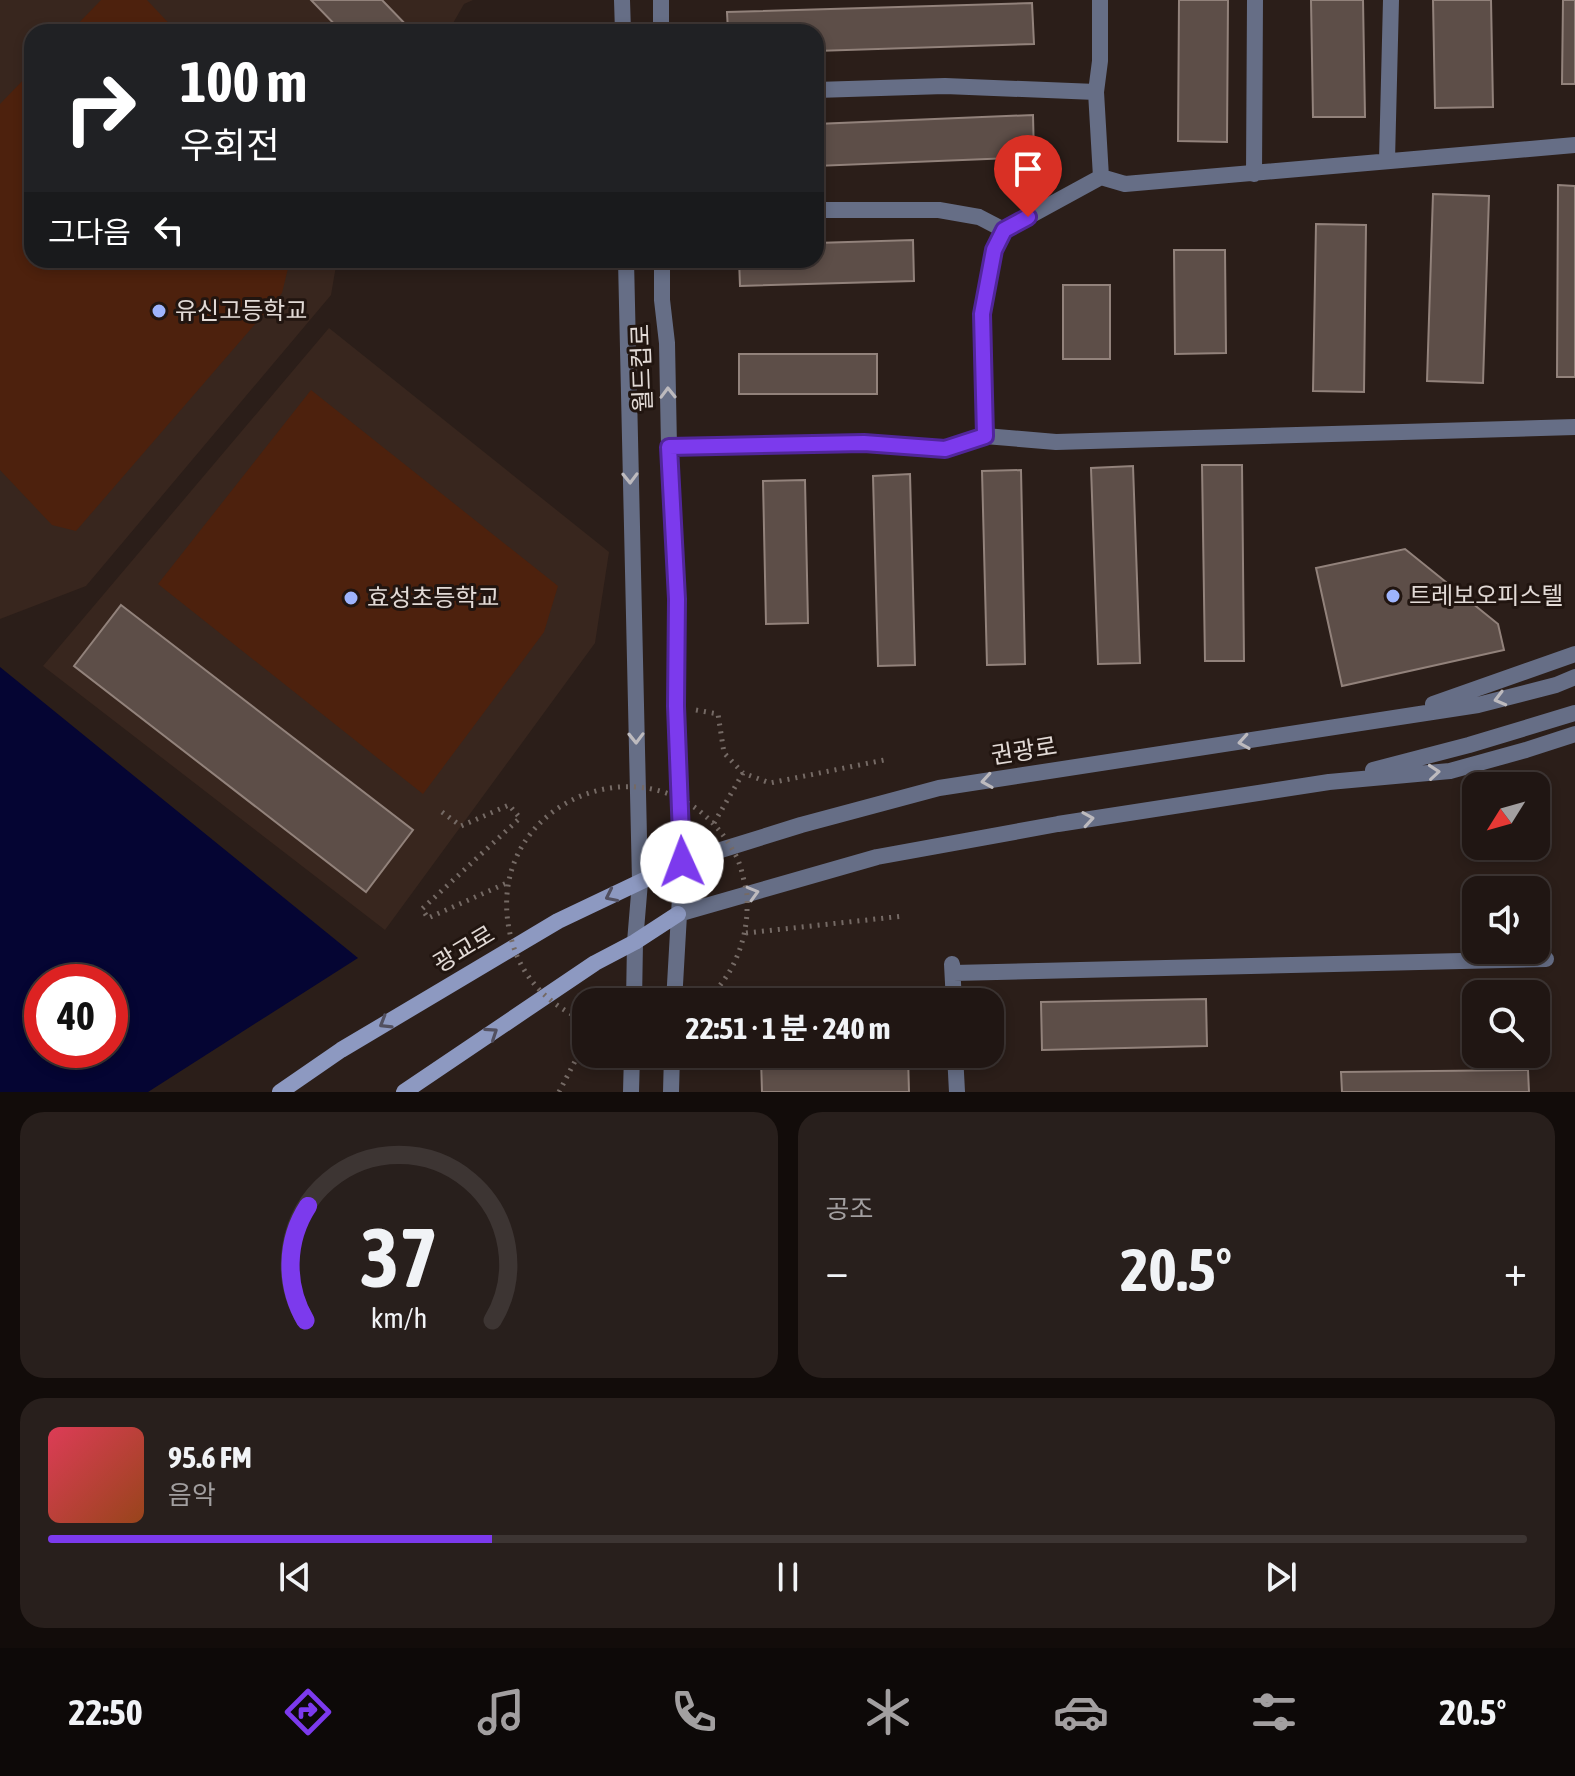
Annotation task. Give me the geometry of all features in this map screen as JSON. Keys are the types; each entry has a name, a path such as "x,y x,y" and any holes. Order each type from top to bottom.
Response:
{"main road":[{"name":"광교로","path":"280,1092 341,1050 558,921 682,862"},
{"path":"404,1092 595,963 678,914"}],"street":[{"path":"622,0 623,24"},
{"path":"661,0 661,24"},
{"path":"1100,0 1100,61 1096,92 1101,177"},
{"path":"1254,174 1255,0"},
{"path":"1387,160 1391,0"},
{"path":"824,90 945,86 1096,92"},
{"path":"985,436 982,314 994,250 1004,230 1101,177 1125,184 1575,145"},
{"path":"824,210 939,210 979,217 1004,230"},
{"name":"월드컵로","path":"626,268 640,882 634,988"},
{"name":"월드컵로","path":"662,268 677,599 676,706 682,862 675,988"},
{"path":"669,447 864,443 945,449 985,436 1056,442 1575,427"},
{"name":"권광로","path":"1381,721 1575,654"},
{"name":"권광로","path":"682,862 801,825 939,788 1478,705 1556,685 1575,677"},
{"path":"1329,782 1575,713"},
{"path":"678,914 877,857 1058,824 1329,782 1450,771 1575,734"},
{"path":"954,988 953,969 1462,960"},
{"path":"631,1092 632,1068"},
{"path":"671,1092 672,1068"},
{"path":"956,1068 957,1092"}],"path":[{"path":"718,714 724,753 743,773 770,783 884,760"},
{"path":"714,823 743,773"},
{"path":"572,1015 547,998 529,978 516,954 508,928 506,901 521,849 536,827 556,808 580,795 606,787 645,787 683,800 714,823 737,856 748,894 746,933 731,970 715,988"},
{"path":"442,812 461,826 509,805 520,818 422,909 428,918 509,882"},
{"path":"746,933 904,916"},
{"path":"559,1092 572,1067"}],"shaded area":[{"name":"유신고등학교","path":"0,0 473,0 464,4 453,24 24,24 24,268 336,268 331,295 86,586 0,619"},
{"path":"101,0 147,0 170,24 78,24"},
{"path":"24,79 24,268 288,268 282,293 76,531 52,525 0,470 0,104"},
{"name":"효성초등학교","path":"329,328 609,552 595,643 385,930 43,666"},
{"path":"311,390 558,586 544,632 423,794 158,584"},
{"path":"0,667 358,958 148,1092 0,1092"}],"building":[{"path":"311,0 382,0 405,24 334,24"},
{"path":"1179,0 1228,0 1227,142 1178,141"},
{"path":"1311,0 1363,0 1365,117 1313,117"},
{"path":"1433,0 1491,0 1493,107 1435,108"},
{"path":"1563,0 1575,0 1575,84 1562,84"},
{"path":"1032,3 1034,44 824,51 824,24 728,24 727,12"},
{"path":"1033,115 1034,157 824,166 824,124"},
{"path":"1558,185 1575,186 1575,377 1557,377"},
{"path":"1433,194 1489,196 1483,383 1427,381"},
{"path":"1316,224 1366,225 1364,392 1313,391"},
{"path":"913,240 914,281 740,286 739,268 824,268 824,243"},
{"path":"1174,250 1225,250 1226,353 1175,354"},
{"path":"1063,285 1110,285 1110,359 1063,359"},
{"path":"739,354 877,354 877,394 739,394"},
{"path":"1202,465 1242,465 1244,661 1205,661"},
{"path":"1133,466 1140,663 1098,664 1091,468"},
{"path":"1021,470 1025,664 987,665 982,471"},
{"path":"910,474 915,665 878,666 873,476"},
{"path":"805,480 808,623 766,624 763,481"},
{"name":"트레보오피스텔","path":"1405,549 1498,624 1504,650 1342,686 1316,568"},
{"path":"121,605 413,830 366,892 74,666"},
{"path":"1206,999 1207,1046 1042,1050 1041,1002"},
{"path":"761,1068 908,1068 909,1092 762,1092"},
{"path":"1528,1070 1529,1092 1342,1092 1341,1072"}],"place":[{"name":"유신고등학교","path":"159,311"},
{"name":"트레보오피스텔","path":"1393,596"},
{"name":"효성초등학교","path":"351,598"}],"route":[{"path":"682,862 676,706 677,599 669,447 864,443 945,449 985,436 982,314 994,250 1004,230 1028,217"}]}
